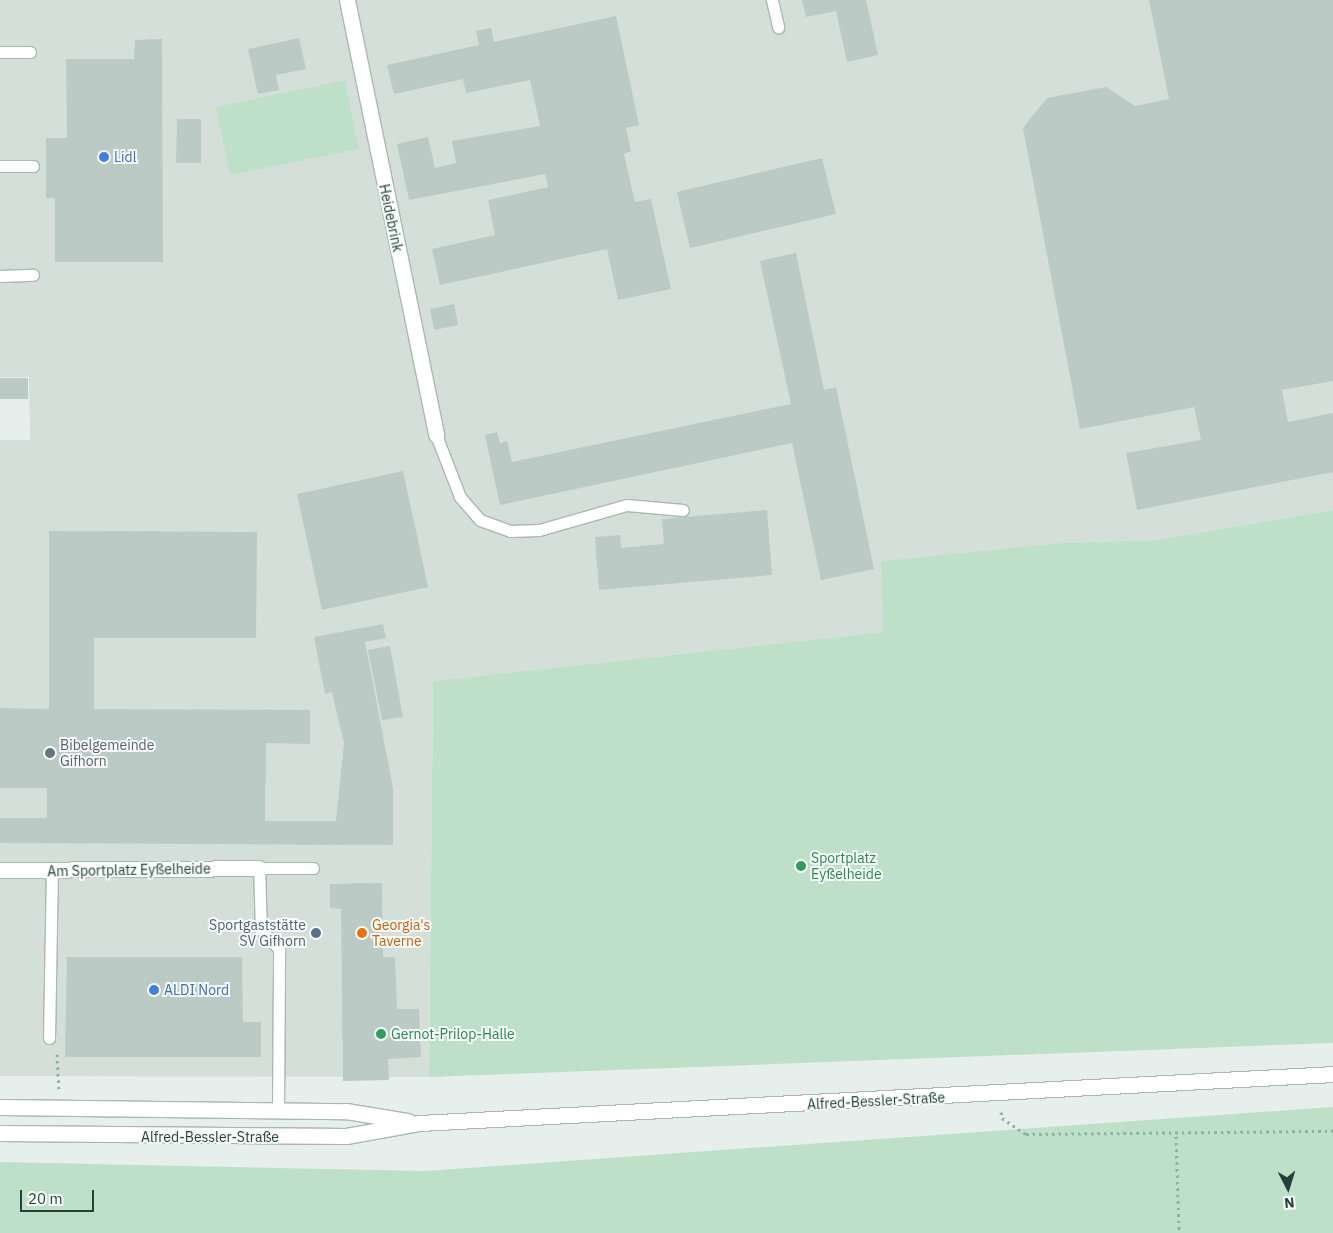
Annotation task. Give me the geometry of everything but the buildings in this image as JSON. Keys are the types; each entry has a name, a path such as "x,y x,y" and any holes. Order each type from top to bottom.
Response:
{"street":[{"name":"Heidebrink","path":"347,0 436,436"},
{"name":"Am Sportplatz Eyßelheide","path":"0,870 259,868"},
{"name":"Alfred-Bessler-Straße","path":"0,1133 346,1136 420,1123 997,1094 1333,1074"},
{"name":"Alfred-Bessler-Straße","path":"0,1107 346,1111 420,1123"}],"lane":[{"path":"772,0 778,27"},
{"path":"0,52 30,52"},
{"path":"0,166 33,166"},
{"path":"0,276 33,275"},
{"path":"436,436 460,497 480,520 510,531 538,530 626,504 683,510"},
{"path":"278,1111 279,949 261,930 259,868 313,868"},
{"path":"49,1038 52,871"}],"path":[{"path":"49,1038 59,1058 58,1108"},
{"path":"997,1094 1002,1118 1026,1134 1136,1132 1176,1136 1333,1132"},
{"path":"1176,1136 1180,1233"}],"shaded area":[{"path":"0,0 1333,0 1333,510 1157,540 1061,543 881,561 883,632 433,681 429,1077 0,1076 0,440 30,440 29,377 0,377"}],"green space":[{"path":"345,80 359,149 230,175 216,107"},
{"name":"Sportplatz Eyßelheide","path":"1333,510 1333,1043 429,1077 433,681 883,632 881,561 1061,543 1157,540"},
{"path":"1333,1107 1333,1233 0,1233 0,1162 425,1171"}],"place":[{"name":"Lidl","path":"104,157"},
{"name":"Bibelgemeinde Gifhorn","path":"50,753"},
{"name":"Sportplatz Eyßelheide","path":"801,866"},
{"name":"Sportgaststätte SV Gifhorn","path":"316,933"},
{"name":"Georgia's Taverne","path":"362,933"},
{"name":"ALDI Nord","path":"154,990"},
{"name":"Gernot-Prilop-Halle","path":"381,1034"}]}
